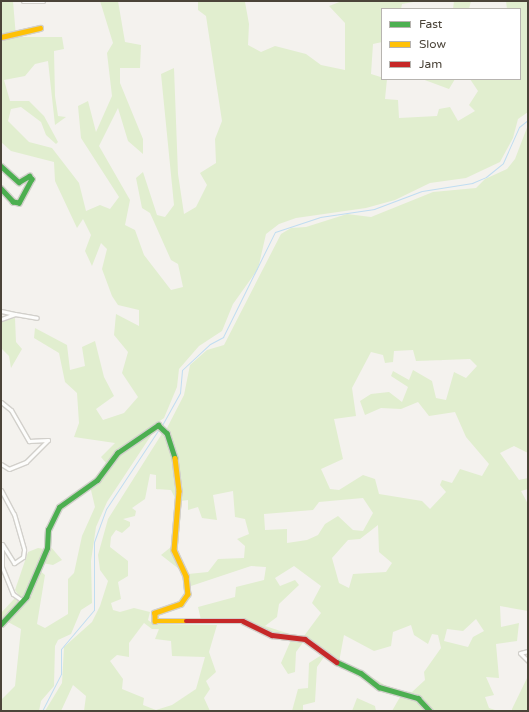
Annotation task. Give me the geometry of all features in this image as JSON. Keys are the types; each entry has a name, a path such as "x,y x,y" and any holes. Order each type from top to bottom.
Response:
{"street":[{"path":"23,1 43,1"},
{"path":"1,37 40,28"},
{"path":"1,166 19,182 29,176 32,179 19,203 13,202 1,189"},
{"path":"1,311 37,318"},
{"path":"1,319 15,314"},
{"path":"1,402 11,410 29,441 48,440 26,462 9,469 1,464"},
{"path":"1,624 23,602 47,548 48,530 59,507 97,480 117,453 158,425 167,433 174,448 179,491 174,550 186,576 188,594 181,604 155,613 155,621 243,621 272,635 305,639 342,666 361,673 379,687 418,698 430,711"},
{"path":"1,490 21,532 24,550 23,557 14,563 2,544 2,567 14,594 23,602"},
{"path":"528,651 520,653 528,661"}],"green space":[{"path":"1,1 13,1 16,37 62,37 64,49 54,51 55,96 58,116 66,117 55,125 48,61 35,64 25,76 4,80 10,101 29,101 44,116 58,142 56,144 46,135 41,122 21,107 11,109 8,121 29,142 52,148 79,183 86,211 100,205 110,209 119,197 81,138 78,106 88,101 96,132 112,96 107,53 113,43 100,1 118,1 125,42 141,45 140,68 120,68 120,83 143,139 143,154 128,141 118,108 99,146 130,200 125,225 135,230 144,255 171,290 183,287 178,264 171,260 150,213 142,208 136,178 143,172 157,215 165,217 174,205 161,74 174,68 178,174 184,214 196,207 207,185 200,173 216,163 215,139 222,121 206,16 198,10 198,1 245,2 249,24 248,45 261,52 275,46 306,54 321,65 345,70 345,23 329,6 342,1 419,1 402,4 401,8 381,8 381,42 373,44 371,74 381,77 381,80 387,80 385,99 398,100 399,118 437,116 439,109 450,107 458,121 475,111 469,105 478,91 471,80 521,80 521,8 507,8 506,1 528,1 528,112 518,119 513,138 500,162 466,178 430,183 395,200 366,208 296,218 279,224 266,234 258,269 233,304 222,331 199,346 179,369 177,387 164,418 120,449 106,463 101,457 115,443 74,437 79,423 77,393 65,382 59,353 34,338 35,328 67,345 70,370 85,366 82,347 95,341 104,377 114,396 96,409 103,420 124,413 138,397 122,373 128,352 114,335 116,314 139,326 139,310 118,305 112,296 102,269 107,249 101,243 92,266 85,251 91,235 83,219 77,228 55,181 54,162 11,151 1,142"},
{"path":"454,1 471,1 469,8 453,8"},
{"path":"425,80 454,80 449,89"},
{"path":"528,125 528,453 514,446 500,453 519,480 528,478 528,489 521,491 528,504 528,611 500,606 501,627 519,623 517,641 496,644 499,678 486,677 494,695 485,697 489,708 498,711 432,711 418,697 399,693 380,686 360,670 393,690 412,692 425,680 424,672 441,648 438,635 432,634 428,644 414,635 411,625 393,632 391,646 374,651 344,635 339,662 304,636 321,613 312,603 321,586 294,566 275,578 280,586 295,580 299,585 279,604 277,617 265,626 296,636 275,635 245,622 201,620 198,607 235,597 236,587 264,580 266,567 251,566 191,586 188,574 208,572 218,559 244,558 245,546 237,539 249,534 245,519 235,517 233,491 213,495 217,520 202,518 198,507 188,510 188,500 181,501 175,446 167,428 184,395 190,365 207,350 224,345 281,234 291,228 306,227 347,214 371,217 433,192 476,188 485,179 507,169 515,159","holes":["413,350 416,361 470,359 477,366 466,378 454,372 446,400 436,398 432,381 413,370 409,380 393,371 391,376 408,387 402,402 389,392 371,394 360,401 365,415 381,408 401,409 418,402 429,416 455,412 466,437 489,464 482,476 460,469 452,483 442,480 440,485 446,492 430,509 422,501 379,494 375,479 363,475 339,490 330,489 321,469 343,459 334,419 356,416 352,388 371,352 383,355 385,363 393,362 394,351","363,498 373,513 363,531 353,530 338,516 325,524 318,535 307,540 287,543 287,529 265,530 264,514 313,510 319,502","378,525 379,552 392,563 386,572 353,574 349,588 339,583 332,558 348,540 360,539","476,619 484,631 473,637 468,647 444,641 447,629 463,631"]},
{"path":"15,318 16,342 22,349 11,368 9,356 1,348 1,320"},
{"path":"156,428 107,502 96,527 91,561 92,603 81,610 71,634 58,640 55,646 54,686 41,701 39,711 1,711 1,700 15,686 21,629 8,622 3,626 4,622 25,602 39,570 45,575 37,624 45,628 68,614 68,579 74,573 82,536 95,507 90,486 99,481 119,454"},
{"path":"163,432 170,442 174,463 177,502 171,490 156,489 156,475 150,474 145,499 132,508 136,511 135,516 123,519 130,522 130,526 122,533 116,530 111,537 110,547 128,561 128,576 118,582 121,599 111,603 113,610 120,612 134,608 150,612 148,620 153,624 217,625 209,652 216,672 206,681 210,689 204,698 210,711 84,711 86,696 73,685 61,711 45,711 62,683 64,647 92,622 100,606 108,581 100,570 98,555 108,519","holes":["144,623 152,629 159,629 155,639 171,641 172,656 205,657 196,689 172,705 156,710 143,705 144,698 122,689 123,679 110,661 117,655 129,657 129,643"]},
{"path":"50,546 62,560 53,565 42,563"},
{"path":"171,547 172,553 179,569 161,555"},
{"path":"38,548 44,549 22,600 15,590 28,552"},
{"path":"15,598 21,602 1,621 1,613"},
{"path":"295,639 304,641 296,652 295,672 288,674 281,663 291,640"},
{"path":"320,656 324,657 317,667 315,702 303,705 303,711 292,711 298,689 308,688 309,663"},
{"path":"528,676 528,711 512,711 512,709"},
{"path":"405,696 417,699 428,711 392,711 400,697"},
{"path":"357,698 375,706 376,711 352,711"}],"waterway":[{"path":"161,427 180,393 182,370 210,344 223,337 275,232 320,217 374,209 422,191 472,183 486,177 503,163 519,127 528,120"},
{"path":"42,711 61,674 61,649 94,610 94,542 106,509 159,429"}],"traffic: fast":[{"path":"1,166 19,182 29,176 32,179 19,203 13,202 1,189"},
{"path":"1,624 26,597 47,548 48,530 59,507 97,480 117,453 158,425 167,433 175,458"},
{"path":"337,662 361,673 379,687 418,698 430,711"}],"traffic: slow":[{"path":"1,37 40,28"},
{"path":"175,458 179,491 174,550 186,576 188,594 181,604 155,613 155,621 186,621"}],"traffic: jam":[{"path":"186,621 243,621 272,635 305,639 337,662"}]}
